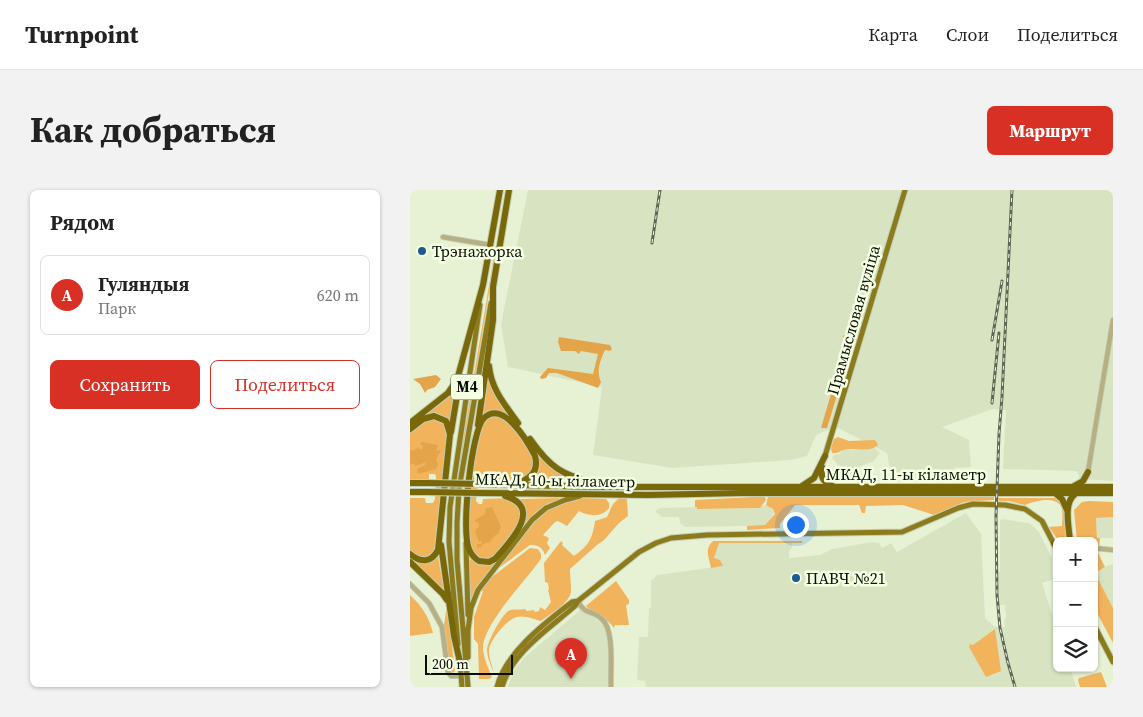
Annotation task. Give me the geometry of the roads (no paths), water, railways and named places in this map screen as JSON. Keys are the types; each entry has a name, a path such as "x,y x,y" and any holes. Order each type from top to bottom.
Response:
{"highway":[{"name":"М4","path":"483,285 500,190"},
{"name":"М4","path":"493,288 509,190"},
{"path":"410,423 450,391 457,380 483,285"},
{"path":"492,493 514,499 521,505 524,512 522,524 501,553 489,562 482,562 476,560 468,548 466,528 469,477 493,320 493,288"},
{"path":"489,351 490,375 496,390 542,456 556,469 566,475 601,487"},
{"path":"410,554 419,560 432,559 438,550 448,455 462,364"},
{"path":"476,439 481,422 488,416 501,414 512,422 533,452 536,463 534,472 529,478 509,485"},
{"path":"410,429 429,417 434,416 444,419 448,424 450,434 448,455"},
{"path":"798,488 806,485 814,478 825,456"},
{"path":"825,456 821,470 822,477 826,483 836,488"},
{"path":"1070,487 1081,483 1088,472"},
{"path":"1088,472 1088,480 1100,487"},
{"name":"МКАД, 10-ы кіламетр","path":"410,483 700,490"},
{"name":"МКАД, 11-ы кіламетр","path":"700,490 1113,487"},
{"name":"МКАД, 10-ы кіламетр","path":"410,492 589,494 700,490"},
{"name":"МКАД, 11-ы кіламетр","path":"700,490 1113,494"},
{"path":"1055,493 1062,499 1068,516"},
{"path":"1069,537 1069,500 1075,494"},
{"path":"440,534 442,564 460,662"},
{"path":"410,562 442,594 450,609"}],"main road":[{"name":"Прамысловая вуліца","path":"825,456 905,190"},
{"name":"М4","path":"462,687 449,542 450,516 454,474 483,285"},
{"name":"М4","path":"468,687 457,560 458,503 493,288"},
{"path":"468,630 471,608 478,590 534,517 551,505 589,494"},
{"path":"502,687 512,664 575,606 578,601 639,552 663,540 680,536 902,532 958,508 980,504 1005,505 1025,509 1042,521 1053,541"},
{"path":"466,528 468,655 466,668"},
{"path":"497,687 502,672 509,661 539,629 572,602 578,601"},
{"path":"1095,627 1113,662"}],"street":[{"path":"443,237 490,245"},
{"path":"1088,472 1113,320"},
{"path":"1098,548 1113,550"},
{"path":"410,584 429,603 442,627 448,672 451,676 461,676"},
{"path":"578,601 589,612 603,619 610,632 611,687"}],"railway":[{"path":"652,243 660,190"},
{"path":"1012,190 996,516 997,595 1000,628 1015,687"},
{"path":"992,340 1002,281"},
{"path":"992,403 999,333"}],"place":[{"name":"Трэнажорка","path":"422,251"},
{"name":"ПАВЧ №21","path":"796,578"},
{"name":"Гуляндыя","path":"571,679"}]}
